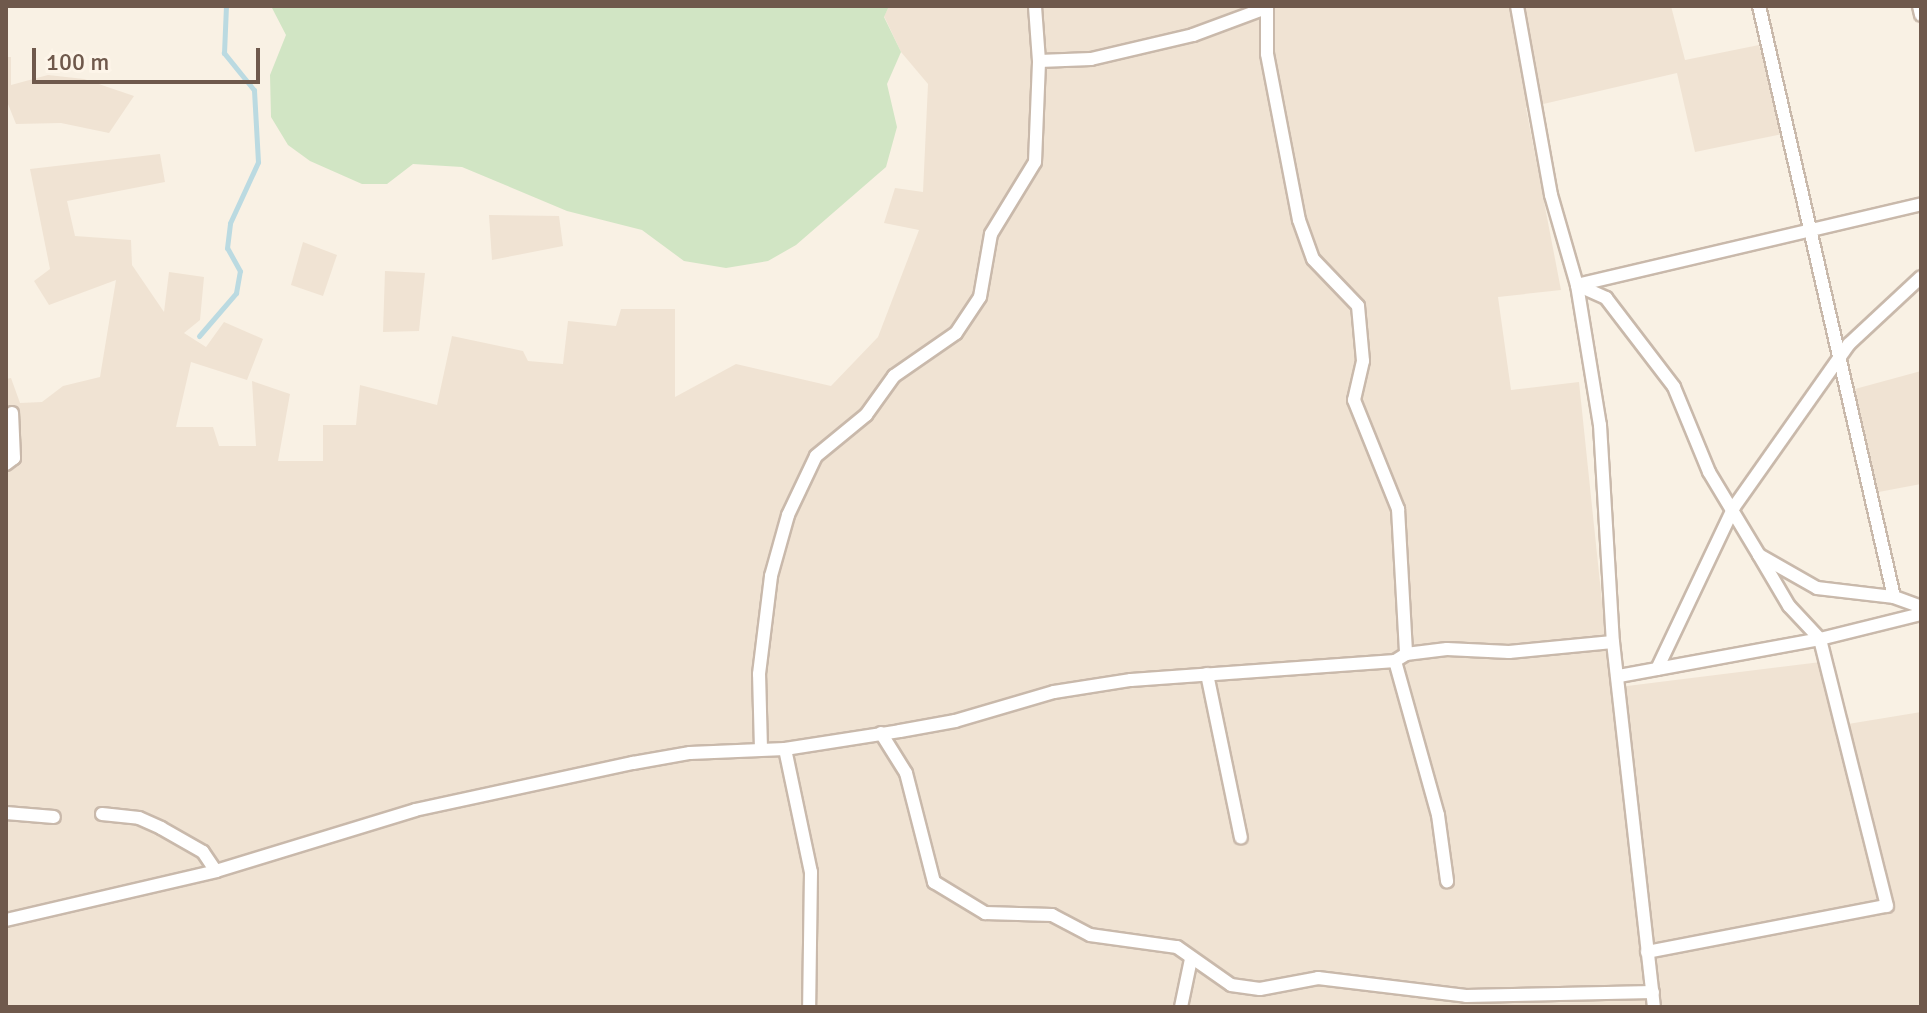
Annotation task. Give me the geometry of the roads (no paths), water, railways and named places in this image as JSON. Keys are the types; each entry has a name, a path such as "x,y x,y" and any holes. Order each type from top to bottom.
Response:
{"street":[{"path":"761,749 759,674 771,576 788,515 816,456 866,415 894,376 956,333 970,316 987,270 991,234 1035,162 1039,61 1035,6"},
{"path":"1517,6 1551,195 1577,285 1600,425 1613,642 1654,1007"},
{"path":"1759,6 1814,230 1837,361 1894,597"},
{"path":"1919,6 1921,15"},
{"path":"1039,61 1091,59 1193,35 1266,7 1267,54 1299,220 1313,259 1358,306 1363,361 1354,400 1398,509 1401,657 1438,815 1447,881"},
{"path":"1577,285 1921,204"},
{"path":"1657,669 1734,507 1837,361 1887,304 1921,277"},
{"path":"1577,285 1606,298 1674,387 1709,472 1734,507 1789,606 1820,639 1887,906 1647,952"},
{"path":"6,464 14,458 12,413"},
{"path":"1759,555 1817,588 1894,597 1921,607"},
{"path":"1619,676 1820,639 1921,614"},
{"path":"6,920 216,871 415,810 633,763 785,749 955,721 1054,692 1207,674 1613,642"},
{"path":"1207,674 1241,838"},
{"path":"881,733 906,773 934,882 961,903 985,913 1052,915 1090,935 1166,944 1231,985 1260,989 1318,978 1466,996 1653,992"},
{"path":"785,749 811,872 809,1007"},
{"path":"6,813 54,817"},
{"path":"102,814 139,818 161,828 203,852 216,871"},
{"path":"1181,1007 1191,959"}],"waterway":[{"path":"199,336 236,293 240,271 227,248 230,223 258,162 254,90 224,53 226,6"}]}
